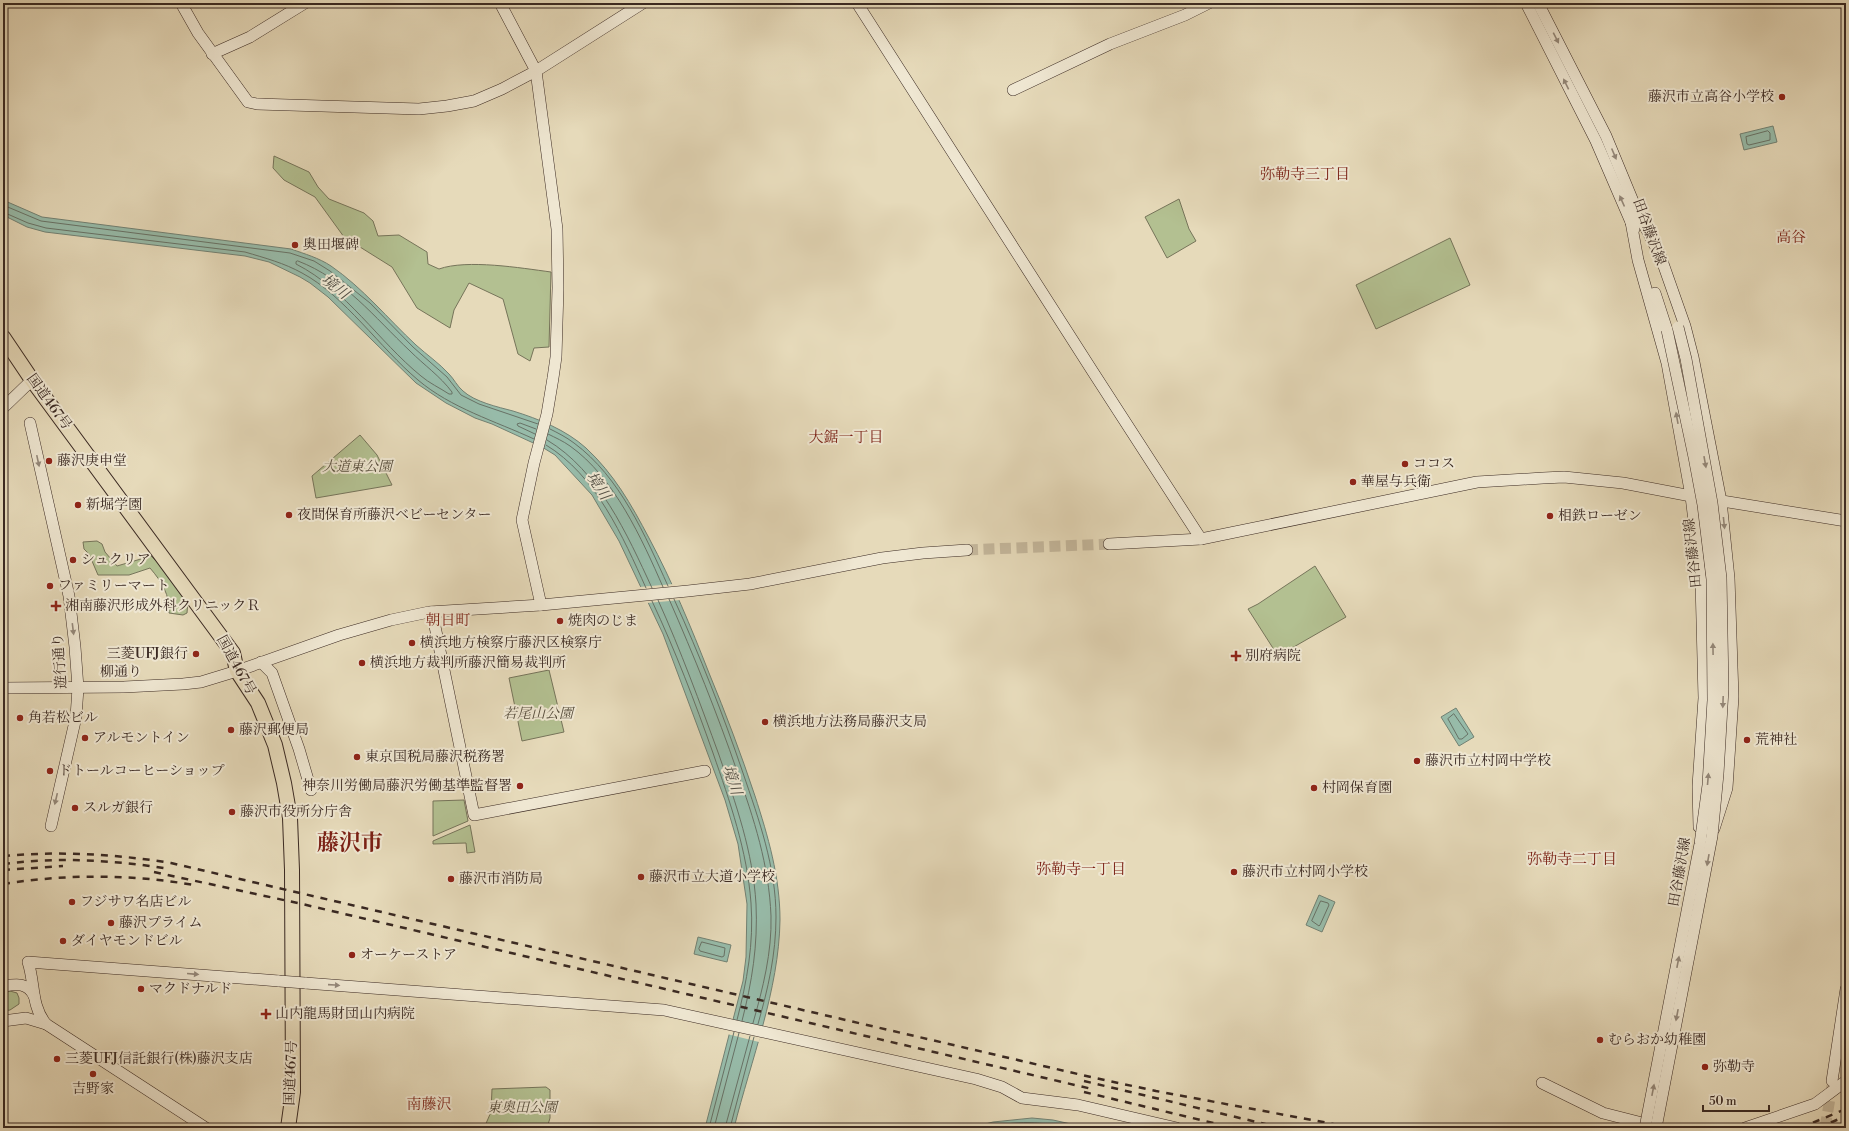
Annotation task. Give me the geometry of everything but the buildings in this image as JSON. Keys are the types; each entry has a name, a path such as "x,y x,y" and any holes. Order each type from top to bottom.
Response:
{"highway":[{"name":"国道467号","path":"3,337 32,380 233,653 237,671 258,703 272,737 284,783 290,818 292,870 293,1092 288,1128"}],"street":[{"path":"181,3 190,21 212,54 248,102 257,104 420,109 436,108 474,101 487,96 536,70 642,3"},
{"path":"212,54 250,38 305,3"},
{"path":"500,3 536,70 554,206 558,252 556,358 546,417 535,458 522,520 541,605"},
{"path":"857,3 1201,539"},
{"path":"1013,90 1110,44 1185,15 1209,3"},
{"name":"田谷藤沢線","path":"1526,3 1636,220"},
{"name":"田谷藤沢線","path":"1538,3 1606,136 1636,220 1672,329 1686,358 1711,496 1721,578 1723,688 1719,767 1712,836 1656,1128"},
{"path":"1636,220 1638,260 1667,363 1691,496 1701,581 1704,698 1698,793 1700,844"},
{"path":"1636,220 1660,255 1685,326 1693,357 1721,501 1729,578 1733,697 1727,788 1725,801 1712,836"},
{"name":"田谷藤沢線","path":"1645,1128 1700,844 1708,784 1713,708 1712,579 1703,505 1672,329"},
{"path":"3,408 32,380"},
{"name":"遊行通り","path":"30,423 69,596 78,688 76,717 51,826"},
{"path":"1109,544 1201,539 1477,482 1564,477 1601,480 1846,521"},
{"name":"柳通り","path":"3,688 153,687 202,682 339,635 391,620 432,612 541,605 750,584 882,558 968,550"},
{"path":"432,612 474,815 705,771"},
{"path":"261,662 272,673 299,749 311,790"},
{"path":"46,1024 37,1011 28,962 664,1010 976,1079 1002,1087 1022,1098 1078,1105 1177,1128"},
{"path":"3,986 23,985 32,990 34,996 30,1011 22,1018"},
{"path":"1832,1081 1846,988"},
{"path":"3,1021 31,1018 46,1024 206,1128"},
{"path":"1745,1128 1815,1104 1846,1082"},
{"path":"1542,1083 1603,1113 1660,1128"}],"green space":[{"path":"274,156 309,172 318,187 329,199 364,213 373,221 378,236 399,235 427,252 428,264 439,269 451,266 479,264 551,272 549,347 534,348 530,361 518,354 503,299 469,283 454,310 450,328 417,308 392,267 344,237 315,197 284,180 273,168"},
{"path":"1179,199 1189,229 1196,241 1167,258 1145,217"},
{"path":"1450,238 1470,285 1376,329 1356,285"},
{"name":"大道東公園","path":"360,435 377,455 392,485 316,498 312,476"},
{"path":"97,541 102,544 105,552 117,566 151,556 163,568 188,600 187,613 183,615 169,613 167,595 158,578 150,568 129,575 98,575 89,554 84,549 83,542"},
{"path":"1315,566 1346,617 1278,656 1248,609"},
{"name":"若尾山公園","path":"549,670 564,732 522,741 509,678"},
{"path":"464,800 468,821 433,836 433,801"},
{"path":"470,825 475,852 467,853 466,843 433,844 433,841"},
{"path":"10,991 17,993 19,1004 10,1010 3,1011 3,992"},
{"name":"東奥田公園","path":"546,1087 550,1090 550,1118 547,1128 484,1128 491,1112 492,1089"}],"water":[{"path":"1773,126 1777,142 1744,150 1740,134"},
{"name":"境川","path":"3,200 42,217 291,249 317,258 331,266 354,284 416,345 445,370 468,395 487,404 533,418 561,430 586,448 605,468 629,501 666,571 688,621 750,780 776,872 780,920 775,972 763,1025 734,1128 705,1128 743,981 746,957 747,904 738,844 725,800 663,634 619,541 592,495 555,455 542,447 492,424 475,418 446,403 416,383 328,297 300,277 269,262 245,256 45,232 27,227 3,215"},
{"path":"1456,708 1474,737 1459,746 1441,717"},
{"path":"1319,895 1335,902 1322,932 1306,925"},
{"path":"698,937 731,945 727,962 694,954"},
{"path":"1032,1118 1053,1120 1089,1128 970,1128 993,1122"}],"pier":[{"path":"674,584 681,600 647,603 639,587"},
{"path":"731,1020 763,1028 759,1042 727,1034"}],"tunnel":[{"path":"967,550 1109,544"},
{"path":"1825,1128 1832,1086"}],"railway":[{"path":"3,856 24,854 87,854 129,857 171,863 1095,1078 1156,1091 1355,1128"},
{"path":"3,864 84,860 164,868"},
{"path":"3,870 63,866"},
{"path":"154,872 302,904 1092,1089"},
{"path":"3,884 51,878 122,877 170,881 194,885"},
{"path":"1084,1081 1282,1128"},
{"path":"1084,1092 1234,1128"},
{"path":"1800,1128 1846,1109"},
{"path":"1818,1128 1846,1116"}],"place":[{"name":"藤沢市立高谷小学校","path":"1782,97"},
{"name":"奥田堰碑","path":"295,245"},
{"name":"藤沢庚申堂","path":"49,461"},
{"name":"ココス","path":"1405,464"},
{"name":"華屋与兵衛","path":"1353,482"},
{"name":"新堀学園","path":"78,505"},
{"name":"夜間保育所藤沢ベビーセンター","path":"289,515"},
{"name":"相鉄ローゼン","path":"1550,516"},
{"name":"シュクリア","path":"73,560"},
{"name":"ファミリーマート","path":"50,586"},
{"name":"湘南藤沢形成外科クリニックＲ","path":"56,606"},
{"name":"焼肉のじま","path":"560,621"},
{"name":"横浜地方検察庁藤沢区検察庁","path":"412,643"},
{"name":"三菱UFJ銀行","path":"196,654"},
{"name":"別府病院","path":"1236,656"},
{"name":"横浜地方裁判所藤沢簡易裁判所","path":"362,663"},
{"name":"角若松ビル","path":"20,718"},
{"name":"横浜地方法務局藤沢支局","path":"765,722"},
{"name":"藤沢郵便局","path":"231,730"},
{"name":"アルモントイン","path":"85,738"},
{"name":"荒神社","path":"1747,740"},
{"name":"東京国税局藤沢税務署","path":"357,757"},
{"name":"藤沢市立村岡中学校","path":"1417,761"},
{"name":"ドトールコーヒーショップ","path":"50,771"},
{"name":"神奈川労働局藤沢労働基準監督署","path":"520,786"},
{"name":"村岡保育園","path":"1314,788"},
{"name":"スルガ銀行","path":"75,808"},
{"name":"藤沢市役所分庁舎","path":"232,812"},
{"name":"藤沢市立村岡小学校","path":"1234,872"},
{"name":"藤沢市立大道小学校","path":"641,877"},
{"name":"藤沢市消防局","path":"451,879"},
{"name":"フジサワ名店ビル","path":"72,902"},
{"name":"藤沢プライム","path":"111,923"},
{"name":"ダイヤモンドビル","path":"63,941"},
{"name":"オーケーストア","path":"352,955"},
{"name":"マクドナルド","path":"141,989"},
{"name":"山内龍馬財団山内病院","path":"266,1014"},
{"name":"むらおか幼稚園","path":"1600,1040"},
{"name":"三菱UFJ信託銀行(株)藤沢支店","path":"57,1059"},
{"name":"弥勒寺","path":"1705,1067"},
{"name":"吉野家","path":"93,1074"}],"district":[{"name":"弥勒寺三丁目","path":"1305,174"},
{"name":"高谷","path":"1791,237"},
{"name":"大鋸一丁目","path":"846,437"},
{"name":"朝日町","path":"448,620"},
{"name":"藤沢市","path":"350,843"},
{"name":"弥勒寺二丁目","path":"1572,859"},
{"name":"弥勒寺一丁目","path":"1081,869"},
{"name":"南藤沢","path":"429,1104"}]}
